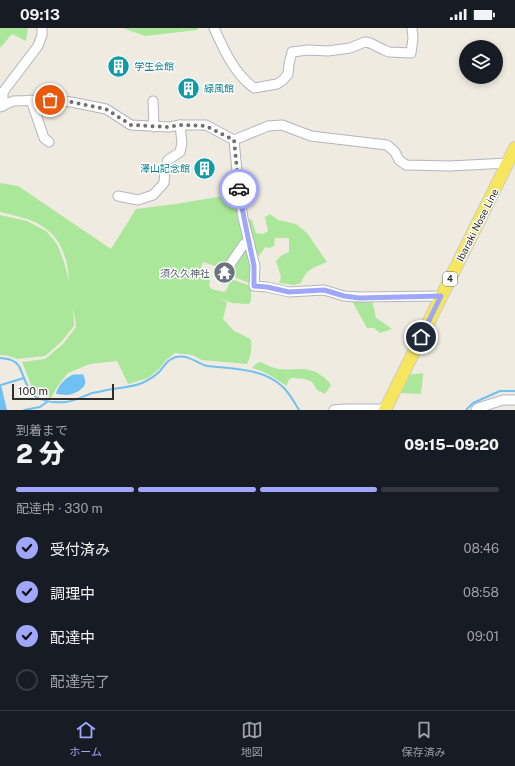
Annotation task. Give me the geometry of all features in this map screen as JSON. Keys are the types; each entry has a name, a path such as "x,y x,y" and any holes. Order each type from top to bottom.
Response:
{"main road":[{"name":"Ibaraki Nose Line","path":"385,410 515,148"}],"street":[{"path":"42,28 42,35 38,46 3,92 2,106 13,101 50,100 71,102 106,109 131,125 154,127 180,125 206,126 234,140 268,126 282,125 311,136 387,145 399,160 406,165 450,166 508,163"},
{"path":"214,28 238,74 245,82 254,88 277,84 283,80 288,74 292,52 308,50 328,51 350,48 365,42 389,52 411,53 413,38 412,28"},
{"path":"32,100 44,138 49,142"},
{"path":"153,101 154,127"},
{"path":"118,196 138,200 154,195 164,183 165,169 168,160 180,152 182,143 180,125"},
{"path":"234,140 239,192 254,266 254,286 267,287 289,292 324,290 344,296 359,298 441,296"},
{"path":"231,263 244,244 249,241"},
{"path":"476,410 503,400 515,400"},
{"path":"334,410 385,410"}],"green space":[{"path":"0,28 28,28 26,41 12,34 0,48"},
{"path":"123,28 198,28 198,30 145,36"},
{"path":"0,183 18,186 111,249 136,209 235,194 246,240 229,262 222,262 221,268 203,262 199,273 211,278 209,285 211,289 224,292 226,291 231,279 251,286 251,301 249,304 231,303 217,296 227,302 223,319 234,331 251,340 251,352 247,364 202,360 192,355 175,353 148,378 128,384 117,361 90,364 68,373 57,387 51,398 33,393 22,362 45,359 63,344 76,327 73,306 74,326 61,342 45,356 17,359 0,355 0,215 27,221 46,231 57,244 69,281 68,270 63,251 53,235 46,228 27,219 0,212"},
{"path":"270,214 278,220 296,224 307,233 327,262 308,271 301,283 295,285 279,283 281,277 276,261 282,255 289,252 289,238 275,238 274,246 270,248 265,247 260,255 256,257 247,219 252,220 256,233 263,234 268,231 265,217"},
{"path":"247,247 251,267 251,281 249,283 232,276 235,268 234,264"},
{"path":"372,300 376,318 392,329 380,333 374,328 367,328 352,301"},
{"path":"261,362 279,369 306,369 322,376 331,385 325,394 317,390 312,382 305,379 291,378 288,381 287,386 266,373 252,368 257,363"},
{"path":"423,373 421,394 401,393 401,389 407,375"}],"water":[{"path":"83,374 85,384 80,390 69,395 56,394 62,383 67,378 72,375"},
{"path":"1,385 7,410 0,410"}],"waterway":[{"path":"0,358 15,362 19,366 28,388 33,395 39,399 51,402 76,400 92,393 139,384 156,375 171,359 180,356 207,366 247,370 266,376 283,387 299,410"},
{"path":"1,385 24,378"},
{"path":"466,410 473,403 500,391 515,391"},
{"path":"24,410 40,407 47,402"}],"way so far":[{"path":"50,100 71,102 106,109 131,125 154,127 180,125 206,126 234,140 239,189"}],"place":[{"name":"学生会館","path":"119,66"},
{"name":"緑風館","path":"189,88"},
{"name":"澤山記念館","path":"205,168"},
{"name":"須久久神社","path":"225,273"}],"route":[{"path":"239,189 254,266 254,286 267,287 289,292 324,290 335,294 359,298 441,296 421,337"}]}
